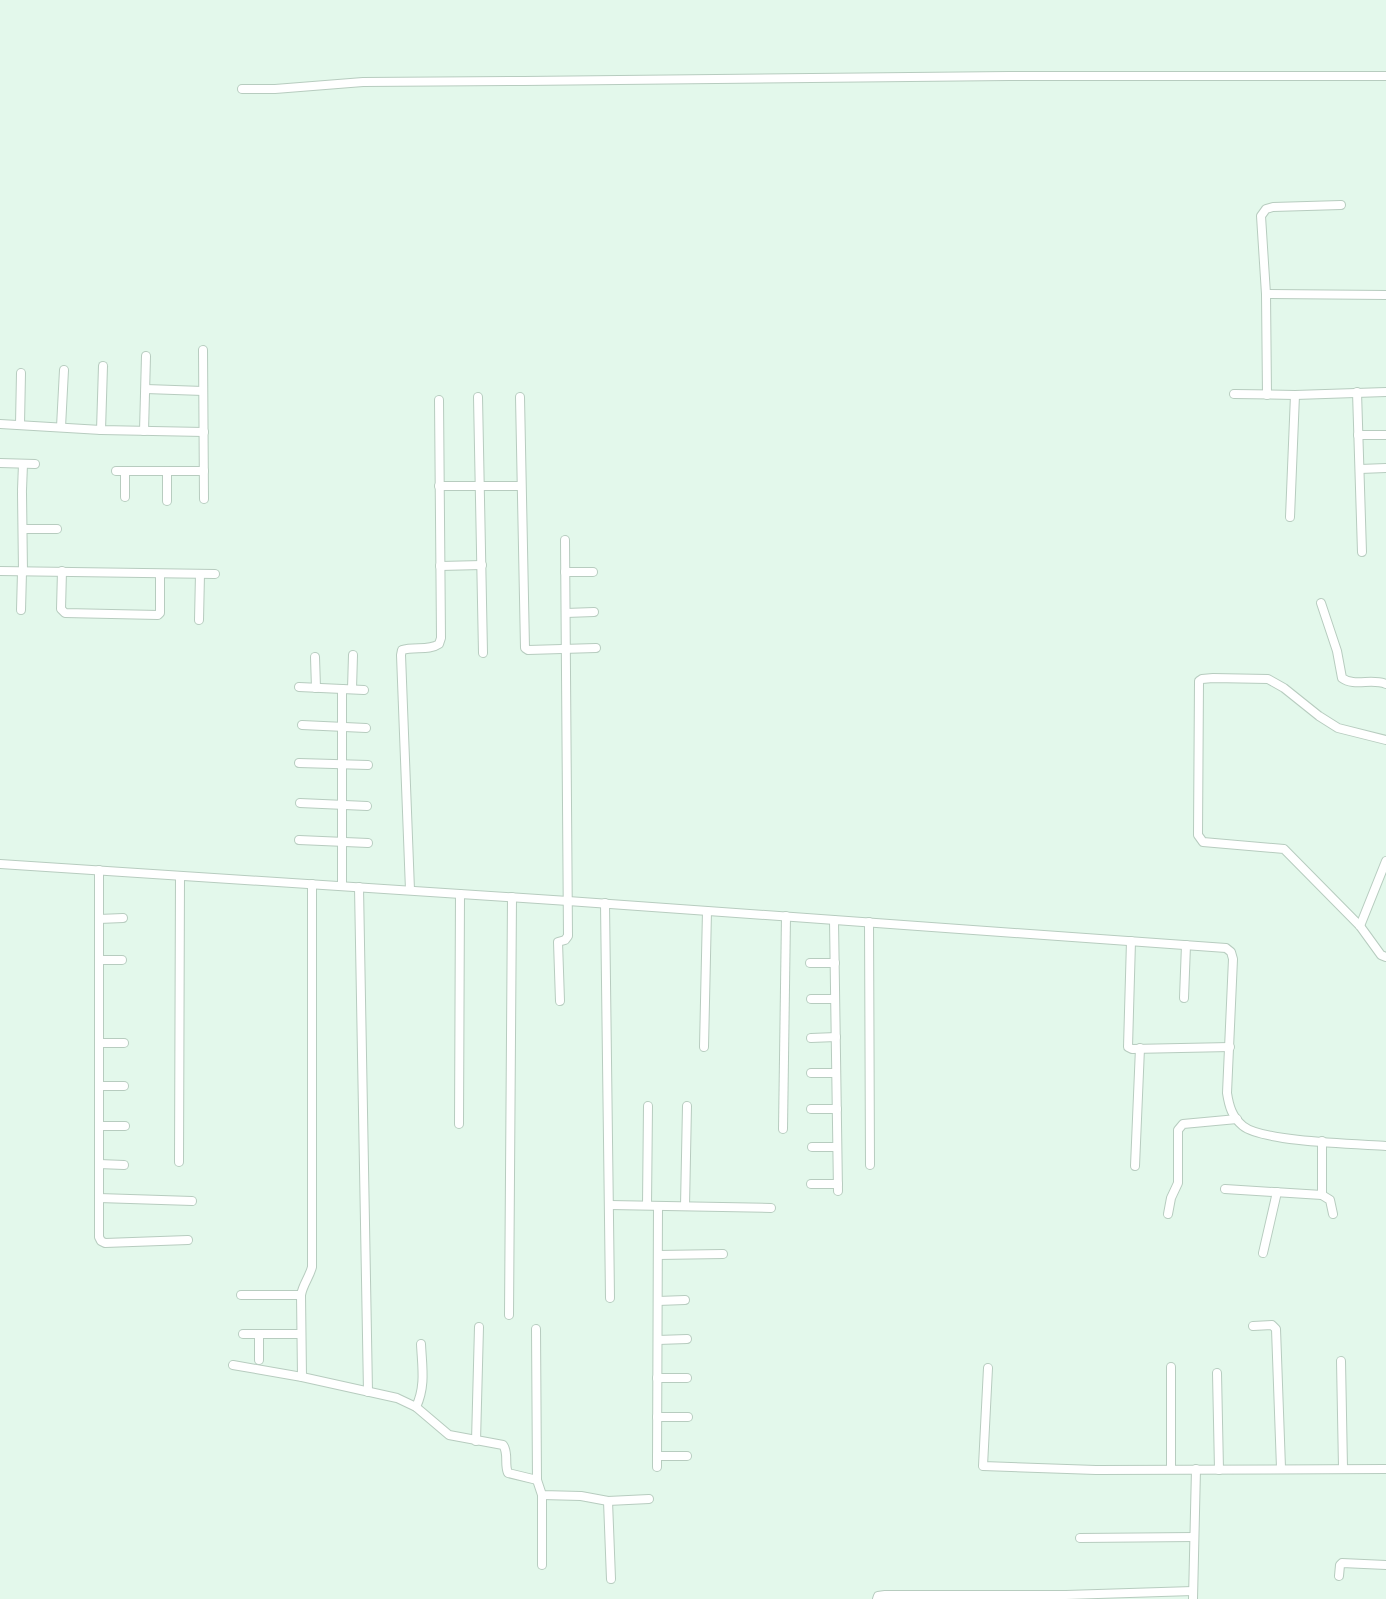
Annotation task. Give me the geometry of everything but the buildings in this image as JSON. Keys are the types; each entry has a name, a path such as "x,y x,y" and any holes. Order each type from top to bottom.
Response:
{"street":[{"path":"242,89 275,89 363,82 1009,76 1386,76"},
{"path":"1267,395 1266,294 1261,216 1264,210 1273,207 1341,206"},
{"path":"1266,294 1386,295"},
{"path":"203,350 204,499"},
{"path":"144,431 147,356"},
{"path":"101,430 103,366"},
{"path":"61,427 64,370"},
{"path":"20,424 21,373"},
{"path":"146,389 203,391"},
{"path":"1357,392 1362,552"},
{"path":"1234,394 1295,395 1386,392"},
{"path":"1290,517 1295,395"},
{"path":"478,397 483,653"},
{"path":"520,397 525,648 528,650 596,648"},
{"path":"410,890 401,655 402,650 407,648 434,647 439,644 441,638 440,400"},
{"path":"0,424 101,430 204,432"},
{"path":"1358,435 1386,435"},
{"path":"0,463 35,464"},
{"path":"21,610 23,464"},
{"path":"1360,469 1386,468"},
{"path":"125,497 121,471 204,471"},
{"path":"167,471 167,501"},
{"path":"439,486 521,486"},
{"path":"23,529 57,529"},
{"path":"560,1001 558,942 565,940 568,936 565,540"},
{"path":"440,566 482,565"},
{"path":"0,571 215,574"},
{"path":"62,571 61,609 65,613 158,615 160,613 160,574"},
{"path":"565,572 593,572"},
{"path":"199,620 200,574"},
{"path":"1322,603 1337,651 1342,678 1347,682 1386,684"},
{"path":"566,613 594,612"},
{"path":"352,689 353,654"},
{"path":"315,657 316,688"},
{"path":"1386,740 1338,728 1284,688 1268,680 1213,678 1199,681 1198,835 1200,839 1203,842 1284,849 1360,926 1381,955 1386,957"},
{"path":"299,687 364,690"},
{"path":"342,689 342,886"},
{"path":"302,726 366,728"},
{"path":"299,763 368,765"},
{"path":"300,803 367,806"},
{"path":"299,840 368,843"},
{"path":"1360,926 1386,861"},
{"path":"0,864 605,903 1226,948 1231,952 1233,959 1227,1093 1229,1107 1237,1119 1255,1132 1322,1141 1386,1146"},
{"path":"99,870 99,1237 102,1242 188,1240"},
{"path":"179,1162 180,876"},
{"path":"302,1377 301,1294 303,1283 309,1278 312,1267 312,884"},
{"path":"358,887 368,1392"},
{"path":"459,1125 460,894"},
{"path":"509,1315 513,897"},
{"path":"605,903 610,1298"},
{"path":"704,1047 707,911"},
{"path":"783,1129 786,916"},
{"path":"99,919 123,918"},
{"path":"811,1184 838,1187 834,920"},
{"path":"869,922 870,1165"},
{"path":"1131,941 1128,1047 1230,1047"},
{"path":"1184,998 1186,945"},
{"path":"99,960 122,960"},
{"path":"810,963 835,963"},
{"path":"811,999 835,999"},
{"path":"811,1038 836,1037"},
{"path":"99,1043 124,1043"},
{"path":"1135,1166 1140,1048"},
{"path":"811,1073 836,1072"},
{"path":"99,1086 124,1086"},
{"path":"647,1205 648,1106"},
{"path":"685,1206 687,1106"},
{"path":"811,1109 837,1109"},
{"path":"1168,1214 1171,1198 1178,1183 1179,1127 1183,1124 1237,1119"},
{"path":"99,1126 125,1126"},
{"path":"1322,1141 1322,1195"},
{"path":"812,1147 837,1147"},
{"path":"99,1164 124,1165"},
{"path":"1225,1189 1322,1195 1330,1200 1333,1214"},
{"path":"1263,1253 1277,1192"},
{"path":"99,1198 192,1201"},
{"path":"610,1205 771,1208"},
{"path":"657,1467 658,1206"},
{"path":"658,1255 723,1254"},
{"path":"241,1296 301,1294"},
{"path":"658,1301 685,1300"},
{"path":"1253,1326 1272,1325 1276,1329 1281,1468"},
{"path":"476,1441 479,1327"},
{"path":"536,1329 537,1480 542,1495 542,1565"},
{"path":"243,1334 301,1334"},
{"path":"259,1334 259,1360"},
{"path":"657,1340 687,1339"},
{"path":"416,1407 422,1395 421,1344"},
{"path":"1341,1362 1343,1468"},
{"path":"233,1365 302,1377 397,1398 416,1407 448,1435 503,1445 508,1473 537,1480"},
{"path":"1171,1367 1171,1469"},
{"path":"988,1368 983,1466 1096,1470 1386,1469"},
{"path":"1217,1372 1219,1470"},
{"path":"657,1378 687,1378"},
{"path":"657,1417 688,1417"},
{"path":"657,1456 687,1456"},
{"path":"877,1599 878,1596 885,1595 1193,1595 1196,1469"},
{"path":"542,1495 581,1496 608,1501 649,1499"},
{"path":"608,1501 611,1580"},
{"path":"1080,1538 1194,1537"},
{"path":"1339,1576 1342,1563 1386,1565"}]}
